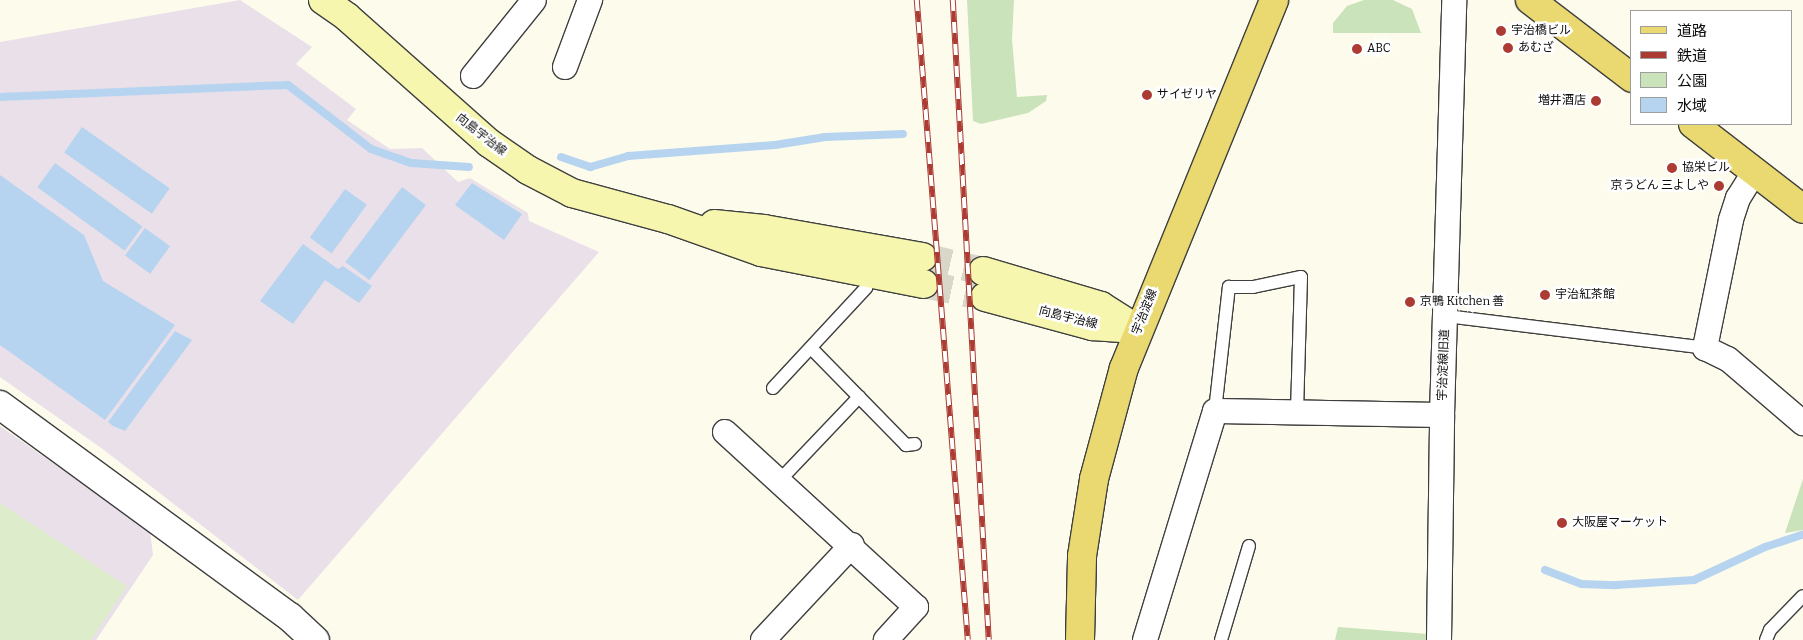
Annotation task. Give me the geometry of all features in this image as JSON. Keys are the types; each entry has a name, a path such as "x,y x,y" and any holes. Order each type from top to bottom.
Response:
{"main road":[{"name":"向島宇治線","path":"323,0 347,17 455,116 528,170 572,193 668,219 761,252 924,284"},
{"name":"宇治淀線","path":"1080,640 1082,556 1094,479 1137,330 1274,0"},
{"path":"1530,0 1630,76"},
{"path":"1694,125 1803,210"},
{"name":"向島宇治線","path":"668,219 764,229 922,257"},
{"name":"向島宇治線","path":"984,284 1101,306 1137,330"}],"street":[{"path":"473,76 534,0"},
{"path":"565,66 590,0"},
{"name":"宇治淀線旧道","path":"1440,640 1442,415 1454,0"},
{"path":"1755,171 1738,198 1731,220 1705,348 1728,358 1803,423"},
{"path":"0,405 290,617 310,638"},
{"path":"1145,640 1215,411 1442,415"},
{"path":"726,432 852,545 916,607 886,640"},
{"path":"763,640 852,545"}],"lane":[{"path":"1215,411 1229,287 1253,286 1301,277 1297,413"},
{"path":"773,388 866,288"},
{"path":"1446,316 1705,348"},
{"path":"811,348 906,445 915,444"},
{"path":"780,480 859,397"},
{"path":"1221,640 1249,546"},
{"path":"1766,640 1770,630 1803,596"}],"shaded area":[{"path":"240,0 312,47 296,64 356,109 347,120 390,149 422,148 458,182 470,178 528,213 529,221 599,252 298,600 104,450 0,377 0,42"},
{"path":"0,426 150,531 153,555 96,640 0,640"}],"green space":[{"path":"967,0 1014,0 1012,39 1017,97 1047,95 1046,101 1028,113 981,124 973,121"},
{"path":"1364,0 1393,0 1412,9 1421,33 1333,33 1333,23 1347,6"},
{"path":"1803,479 1803,530 1785,533"},
{"path":"0,503 127,586 91,640 0,640"},
{"path":"1338,627 1428,634 1428,640 1335,640"}],"water":[{"path":"82,127 170,188 152,214 64,152"},
{"path":"55,163 142,226 125,251 37,187"},
{"path":"0,175 84,235 103,281 175,325 105,420 0,345"},
{"path":"472,183 522,214 504,240 455,205"},
{"path":"402,187 426,205 369,280 345,262"},
{"path":"345,189 367,205 332,253 310,238"},
{"path":"145,228 170,246 150,274 125,256"},
{"path":"303,244 338,269 343,266 372,286 359,303 325,280 293,324 260,301"},
{"path":"175,331 192,340 125,431 113,426 108,422"}],"waterway":[{"path":"0,97 288,85 371,149 411,163 469,167"},
{"path":"561,157 590,167 628,156 775,145 825,137 903,134"},
{"path":"1545,570 1581,584 1616,585 1694,580 1765,547 1803,535"}],"tunnel":[{"path":"923,257 983,271"},
{"path":"924,284 985,297"}],"railway":[{"path":"917,0 968,640"},
{"path":"953,0 989,640"}],"place":[{"name":"宇治橋ビル","path":"1501,31"},
{"name":"あむざ","path":"1508,48"},
{"name":"ABC","path":"1357,49"},
{"name":"サイゼリヤ","path":"1147,95"},
{"name":"増井酒店","path":"1596,101"},
{"name":"協栄ビル","path":"1672,168"},
{"name":"京うどん 三よしや","path":"1719,186"},
{"name":"宇治紅茶館","path":"1545,295"},
{"name":"京鴨 Kitchen 善","path":"1410,302"},
{"name":"大阪屋マーケット","path":"1562,523"}]}
